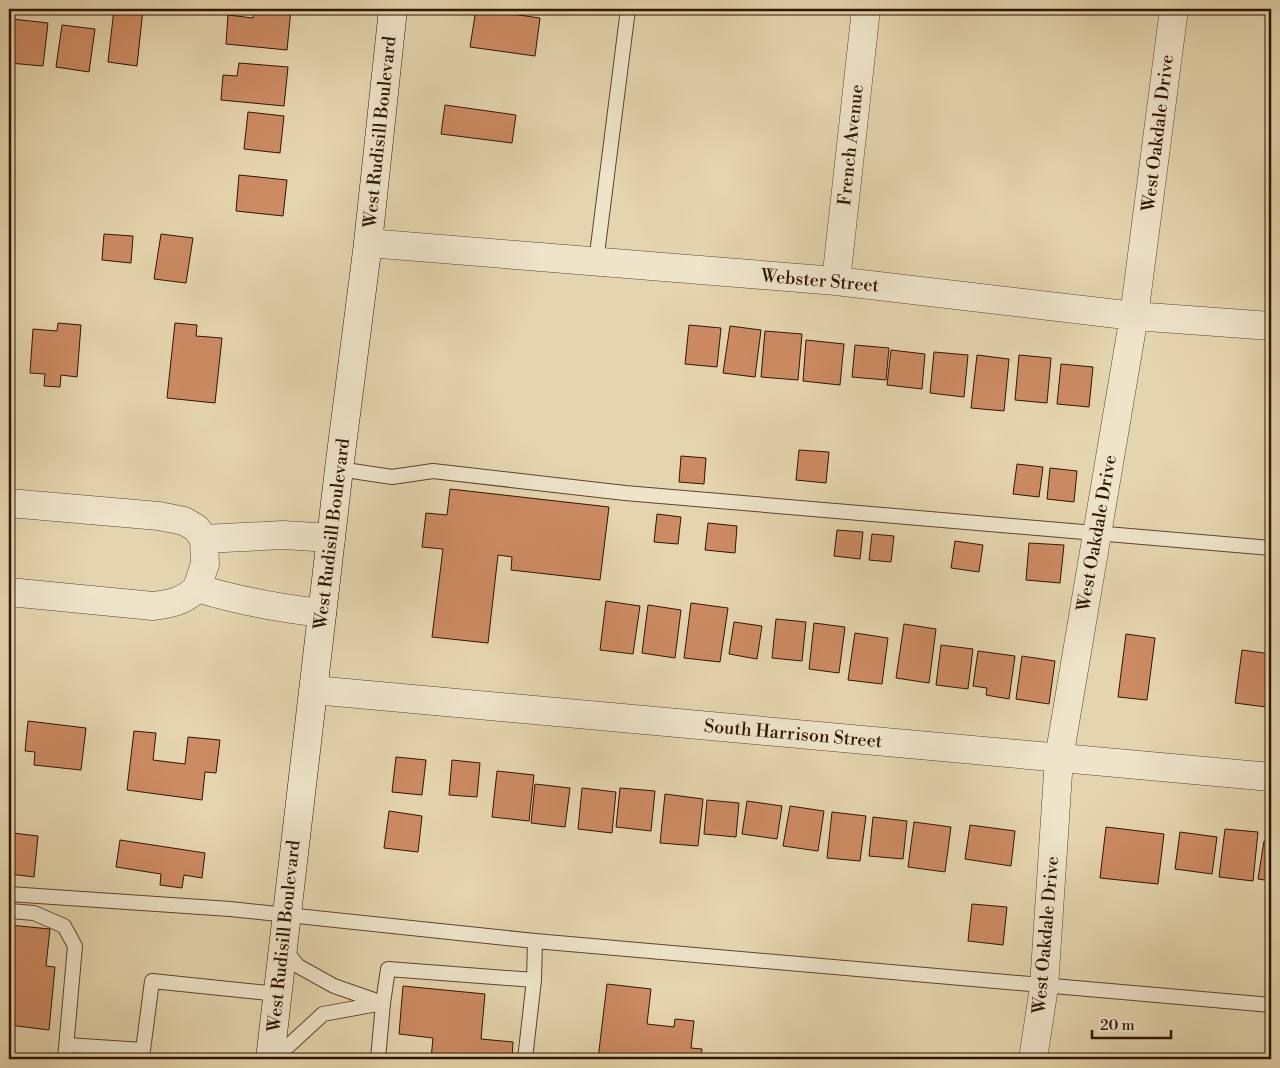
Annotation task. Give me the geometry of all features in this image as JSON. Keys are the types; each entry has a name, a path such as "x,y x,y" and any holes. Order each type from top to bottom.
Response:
{"street":[{"name":"West Rudisill Boulevard","path":"270,1059 339,469 368,243 393,9"},
{"name":"French Avenue","path":"836,281 866,9"},
{"name":"West Oakdale Drive","path":"1033,1059 1044,987 1058,758 1134,316 1174,9"},
{"name":"Webster Street","path":"368,243 836,281 1134,316 1271,326"},
{"path":"9,503 159,516 184,521 196,528 204,539 205,564 197,588 190,596 168,604 153,606 9,592"},
{"path":"204,539 283,535 332,538"},
{"path":"197,588 221,596 274,607 322,613"},
{"name":"South Harrison Street","path":"314,690 1271,777"}],"lane":[{"path":"596,262 628,9"},
{"path":"339,469 392,477 433,471 625,493 1271,548"},
{"path":"9,894 211,908 535,941 1044,987 1271,1005"},
{"path":"9,911 34,913 64,926 75,946 65,1059"},
{"path":"525,1059 534,980 535,941"},
{"path":"283,948 298,966 334,986 382,1003"},
{"path":"378,1059 382,1003 388,969 534,980"},
{"path":"66,1045 144,1050 152,981 278,994"},
{"path":"274,1059 323,1014 382,1003"}],"building":[{"path":"114,9 143,9 137,66 108,62"},
{"path":"254,9 291,9 287,50 226,44 228,15 253,18"},
{"path":"476,9 540,18 535,56 470,47"},
{"path":"12,19 48,23 43,66 9,63"},
{"path":"62,25 95,29 89,72 56,67"},
{"path":"239,63 288,67 284,106 221,100 223,75 237,76"},
{"path":"445,105 516,115 512,143 441,134"},
{"path":"248,112 284,116 280,153 244,149"},
{"path":"239,175 287,180 283,216 236,211"},
{"path":"104,234 133,236 131,263 102,260"},
{"path":"161,234 193,238 186,283 154,279"},
{"path":"58,323 81,325 77,377 61,375 60,387 44,386 45,374 30,373 33,329 57,331"},
{"path":"175,323 197,325 196,336 222,338 215,403 167,398"},
{"path":"689,325 721,328 717,367 685,364"},
{"path":"730,326 761,330 755,377 723,373"},
{"path":"765,331 802,334 798,380 761,377"},
{"path":"806,340 844,344 840,385 803,381"},
{"path":"855,345 889,348 886,380 852,377"},
{"path":"891,350 925,354 922,389 887,385"},
{"path":"934,352 968,355 964,397 930,393"},
{"path":"977,355 1009,359 1004,411 971,408"},
{"path":"1019,355 1051,358 1047,403 1015,400"},
{"path":"1061,364 1093,367 1089,407 1057,404"},
{"path":"799,450 829,452 826,483 796,480"},
{"path":"681,456 706,458 704,484 679,482"},
{"path":"1017,464 1043,467 1039,497 1013,494"},
{"path":"1050,468 1077,471 1074,502 1047,499"},
{"path":"450,489 609,507 600,580 511,570 512,557 498,555 488,643 432,637 443,549 422,547 426,513 447,515"},
{"path":"657,514 681,517 678,544 654,542"},
{"path":"708,523 737,526 735,553 705,550"},
{"path":"837,530 863,532 860,559 834,556"},
{"path":"872,534 894,536 891,562 869,560"},
{"path":"955,541 983,545 979,572 951,568"},
{"path":"1029,543 1064,545 1060,583 1026,580"},
{"path":"606,601 640,606 633,654 600,650"},
{"path":"691,603 728,608 720,662 684,658"},
{"path":"648,605 681,610 675,658 642,653"},
{"path":"776,619 806,622 802,661 772,658"},
{"path":"734,622 762,626 757,659 729,654"},
{"path":"814,623 845,627 839,673 809,669"},
{"path":"904,624 936,629 929,683 896,678"},
{"path":"855,633 888,638 882,684 848,680"},
{"path":"1126,634 1155,638 1147,700 1118,697"},
{"path":"941,645 973,649 968,689 936,685"},
{"path":"1242,650 1271,654 1266,707 1235,703"},
{"path":"978,651 1015,656 1009,699 986,695 987,688 973,686"},
{"path":"1022,656 1055,661 1049,704 1016,699"},
{"path":"28,721 86,728 81,770 34,765 35,752 25,751"},
{"path":"134,731 156,733 153,760 185,764 188,737 220,740 216,773 205,772 202,800 127,790"},
{"path":"396,757 426,760 422,795 392,792"},
{"path":"452,760 480,763 477,797 449,795"},
{"path":"497,771 534,775 529,821 492,817"},
{"path":"535,784 570,788 565,827 531,823"},
{"path":"582,788 616,792 612,833 578,829"},
{"path":"620,788 655,791 651,831 616,827"},
{"path":"665,794 703,799 698,846 660,843"},
{"path":"707,800 739,803 736,837 704,834"},
{"path":"747,801 782,806 777,839 742,834"},
{"path":"790,806 824,811 818,851 783,846"},
{"path":"389,811 422,816 418,852 384,848"},
{"path":"832,812 866,816 860,861 827,858"},
{"path":"873,817 907,821 903,859 869,856"},
{"path":"914,822 951,827 945,872 908,867"},
{"path":"970,825 1015,831 1011,866 965,859"},
{"path":"1106,827 1164,834 1158,884 1100,878"},
{"path":"1225,829 1258,832 1253,881 1219,877"},
{"path":"1180,832 1217,837 1212,874 1175,869"},
{"path":"13,833 38,836 34,877 9,874"},
{"path":"120,840 205,853 202,878 184,875 182,888 160,885 161,874 116,867"},
{"path":"1264,841 1271,842 1271,881 1258,879"},
{"path":"972,904 1007,907 1003,945 968,941"},
{"path":"9,925 50,929 46,966 55,967 49,1030 9,1025"},
{"path":"607,984 651,989 647,1024 674,1027 675,1019 694,1021 691,1048 702,1049 701,1059 598,1059"},
{"path":"403,986 485,994 481,1039 513,1042 512,1059 431,1059 433,1038 399,1034"}]}
